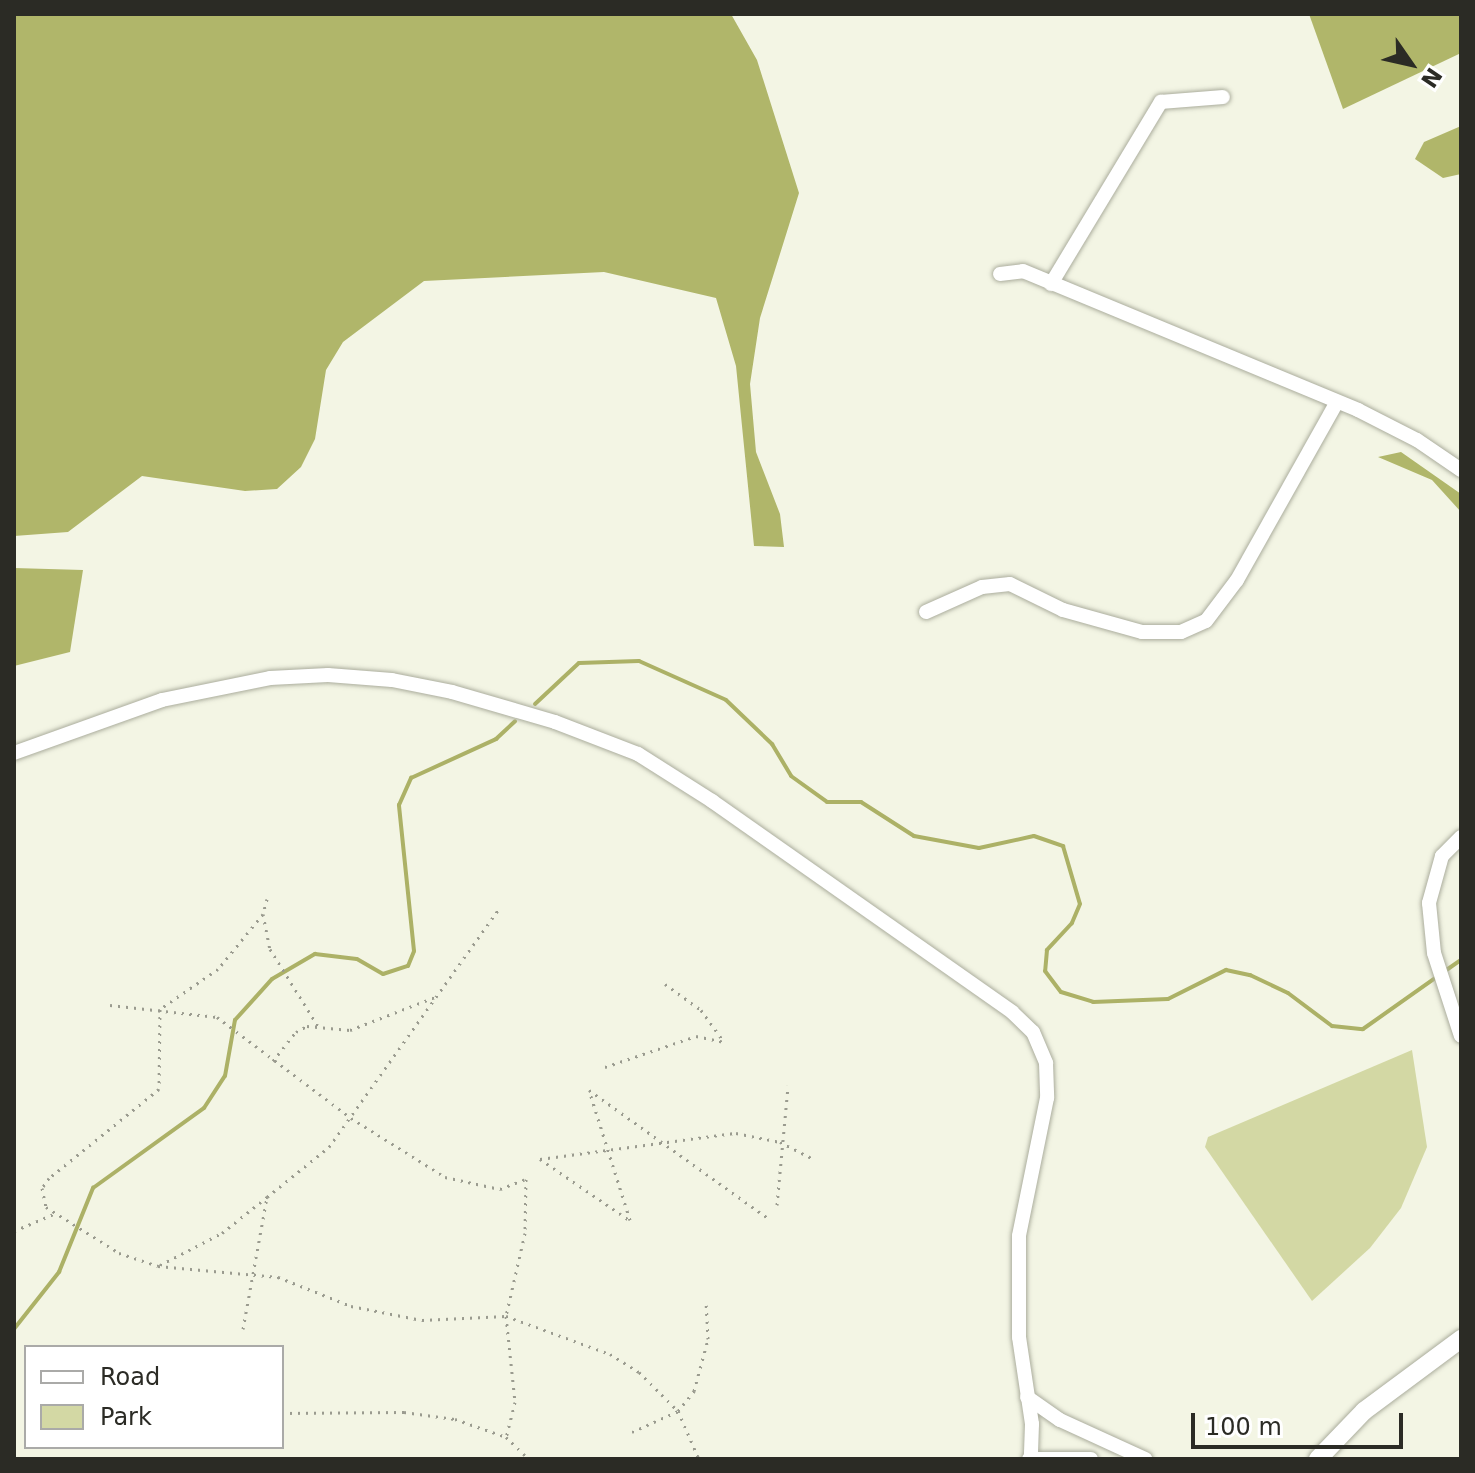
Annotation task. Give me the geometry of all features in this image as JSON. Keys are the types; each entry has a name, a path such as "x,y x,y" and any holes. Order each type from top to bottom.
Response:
{"main road":[{"path":"1318,1459 1398,1382 1461,1339"}],"lane":[{"path":"1051,284 1161,102 1223,97"},
{"path":"1000,274 1023,271 1337,402 1417,440 1461,470"},
{"path":"926,612 982,587 1010,584 1072,613 1142,632 1181,632 1206,621 1237,580 1337,402"},
{"path":"14,753 162,700 270,678 328,675 392,680 506,706 601,738 681,780 1000,1003 1033,1032 1046,1063 1047,1098 1019,1236 1019,1337 1027,1397 1030,1459 1091,1459"},
{"path":"1461,837 1442,856 1429,903 1434,953 1461,1036"},
{"path":"1027,1397 1060,1420 1145,1459"}],"path":[{"path":"160,1009 218,969 263,914 267,899"},
{"path":"158,1266 222,1233 329,1147 499,909"},
{"path":"263,914 270,949 318,1026"},
{"path":"605,1067 696,1036 724,1042 701,1010 665,984"},
{"path":"273,1061 296,1032 318,1026 350,1030 437,996"},
{"path":"110,1005 217,1017 351,1118 445,1177 473,1187 500,1189 526,1179 525,1233 506,1316 515,1402 506,1437"},
{"path":"160,1009 159,1089 49,1178 42,1197 54,1214 119,1253 158,1266 286,1280 351,1306 422,1320 506,1316 610,1354 639,1372 678,1411 699,1459"},
{"path":"777,1205 780,1142 788,1086"},
{"path":"768,1218 663,1143 589,1090 608,1150 626,1206 630,1220 540,1159 608,1150 663,1143 736,1133 780,1142 811,1158"},
{"path":"243,1329 267,1197"},
{"path":"14,1231 54,1214"},
{"path":"632,1432 678,1411 694,1391 703,1368 706,1305"},
{"path":"284,1413 404,1412 455,1419 506,1437 529,1459"}],"green space":[{"path":"14,14 731,14 757,60 799,193 760,318 750,384 756,452 780,514 784,547 754,546 736,366 716,298 604,272 424,281 343,342 326,370 315,439 301,467 277,489 245,491 142,476 68,532 14,536"},
{"path":"1309,14 1461,14 1461,53 1343,109"},
{"path":"1461,126 1461,174 1443,178 1415,159 1424,142"},
{"path":"1401,452 1461,494 1461,512 1432,480 1378,457"},
{"path":"14,568 83,570 70,652 14,666"},
{"path":"1412,1050 1427,1147 1401,1208 1370,1248 1312,1301 1205,1147 1208,1137"}],"waterway":[{"path":"535,704 579,663 639,661 726,700 772,744 791,776 827,802 861,802 914,836 979,848 1034,836 1063,846 1080,904 1072,923 1047,950 1045,971 1061,992 1093,1002 1168,999 1226,970 1250,975 1288,993 1332,1026 1363,1029 1438,976"},
{"path":"14,1329 59,1272 93,1188 204,1108 225,1076 235,1020 272,979 315,954 357,959 383,974 408,966 414,951 399,805 411,778 496,739 515,721"},
{"path":"1445,971 1461,960"}]}
